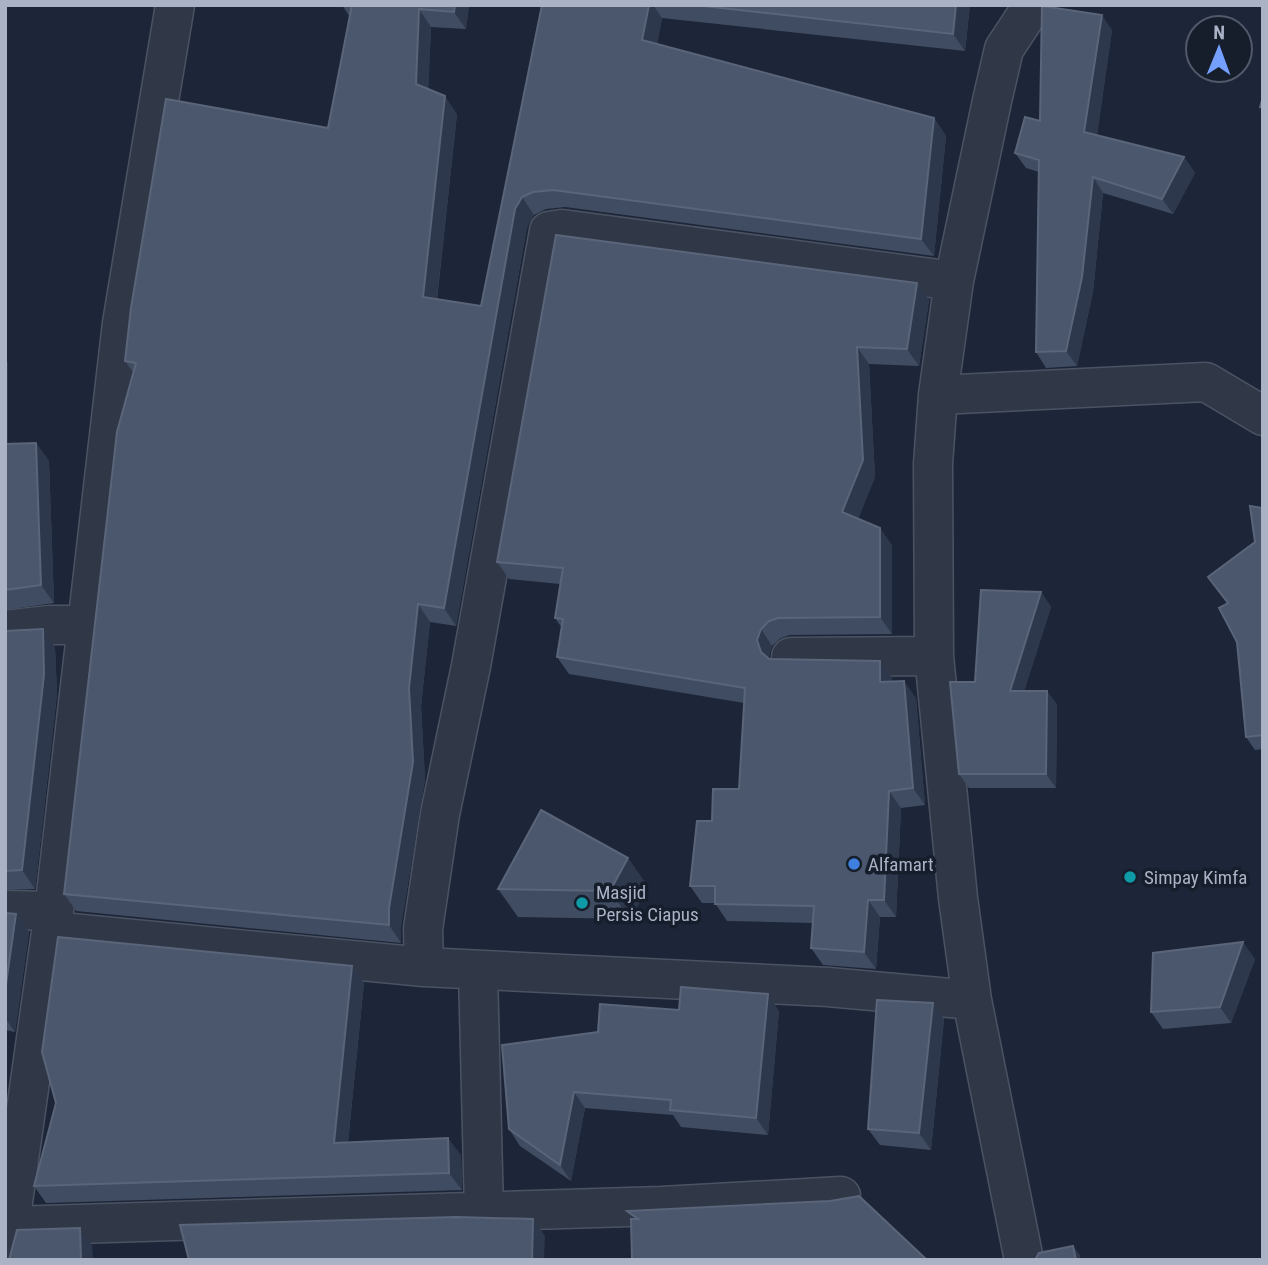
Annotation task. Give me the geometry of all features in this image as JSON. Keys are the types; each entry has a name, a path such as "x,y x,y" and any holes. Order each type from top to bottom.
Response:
{"street":[{"path":"175,5 122,323 52,921 7,1242 484,1211 841,1196"},
{"path":"1024,1260 972,1000 958,898 933,656 933,464 938,395 954,281 1004,49 1034,5"},
{"path":"424,967 423,929 440,814 471,666 549,231 562,229 954,281"},
{"path":"938,395 1195,382 1243,402"},
{"path":"5,630 49,625 87,625"},
{"path":"791,657 933,656"},
{"path":"5,909 52,921 424,967 478,972 708,980 972,1000"},
{"path":"478,972 484,1211"}],"building":[{"path":"352,5 455,5 454,12 419,9 416,84 445,96 423,297 481,306 542,5 649,5 642,40 934,118 921,239 553,190 533,192 522,197 515,209 444,608 418,604 409,688 413,762 389,908 389,925 64,894 117,432 136,363 125,361 131,308 166,99 328,128"},
{"path":"694,5 956,5 953,34"},
{"path":"1042,6 1102,15 1084,132 1184,157 1162,199 1093,177 1082,277 1066,351 1036,352 1039,160 1015,153 1025,117 1040,121"},
{"path":"556,235 917,283 907,349 857,347 863,460 842,512 880,528 880,617 778,618 769,621 761,629 757,640 761,652 769,659 880,661 880,682 904,681 913,788 889,791 884,900 868,900 864,952 811,948 814,906 715,904 715,886 690,886 697,821 712,821 713,789 739,789 745,688 557,657 563,619 555,618 563,568 497,562"},
{"path":"36,443 41,585 5,590 5,444"},
{"path":"1250,506 1263,508 1263,735 1246,737 1237,642 1219,608 1228,603 1208,577 1255,542"},
{"path":"981,590 1041,592 1010,691 1047,691 1046,774 959,774 950,682 975,682"},
{"path":"43,629 44,675 22,870 5,871 5,631"},
{"path":"541,810 628,858 610,891 498,889"},
{"path":"5,913 16,914 5,991"},
{"path":"58,937 352,966 334,1143 448,1138 449,1173 34,1186 56,1103 42,1052"},
{"path":"1243,942 1220,1007 1151,1012 1153,953"},
{"path":"681,987 768,994 756,1118 670,1110 671,1100 574,1092 560,1165 509,1129 502,1045 598,1032 600,1004 679,1010"},
{"path":"877,1000 933,1003 919,1133 868,1129"},
{"path":"859,1196 927,1260 632,1260 631,1219 638,1219 627,1211 830,1201"},
{"path":"456,1217 533,1219 532,1260 189,1260 180,1225"},
{"path":"80,1228 81,1260 9,1260 17,1230"},
{"path":"1073,1246 1076,1260 1035,1260 1039,1253"}],"place":[{"name":"Alfamart","path":"854,864"},
{"name":"Simpay Kimfa","path":"1130,877"},
{"name":"Masjid Persis Ciapus","path":"582,903"}]}
